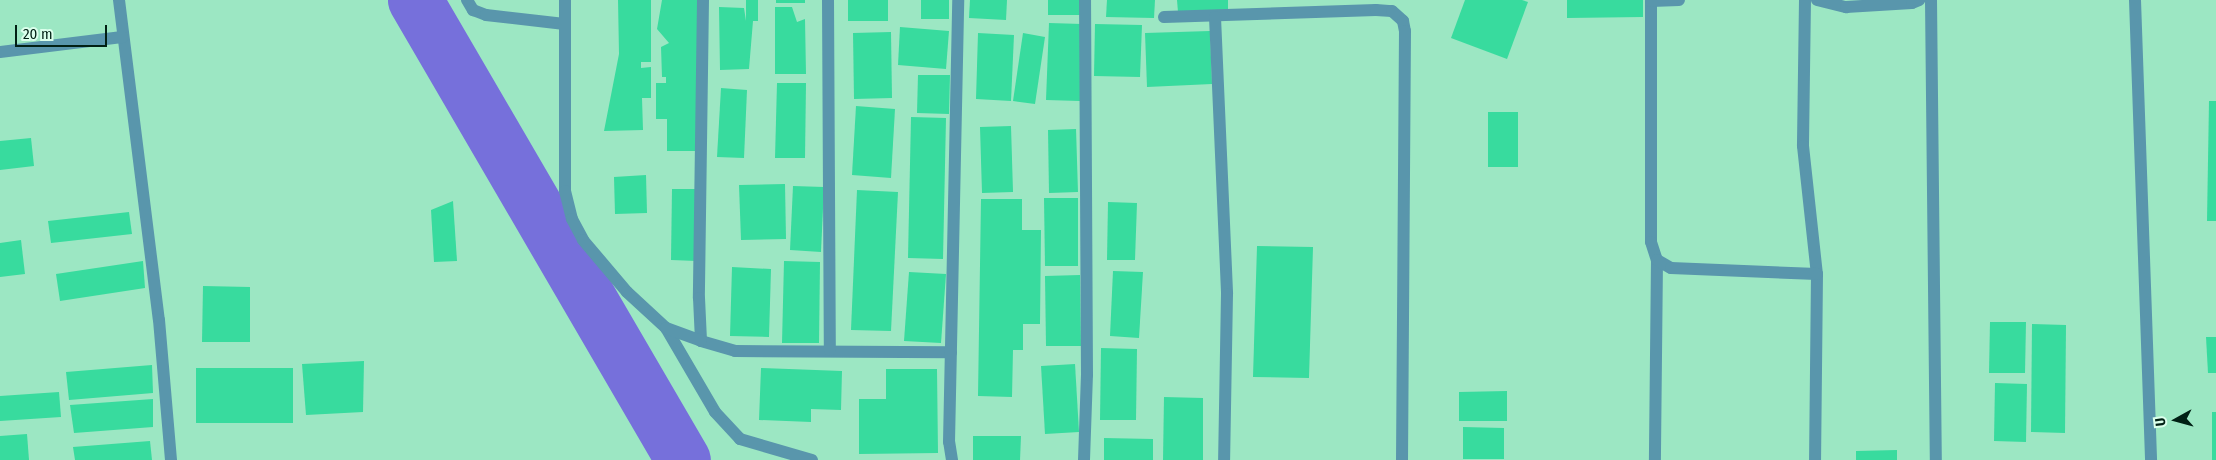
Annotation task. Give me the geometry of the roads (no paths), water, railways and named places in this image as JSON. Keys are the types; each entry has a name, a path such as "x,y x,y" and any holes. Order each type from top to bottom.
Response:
{"street":[{"path":"119,0 122,37 159,320 171,460"},
{"path":"468,0 473,10 486,15 564,24"},
{"path":"564,0 565,190 572,219 583,240 627,292 666,328 715,412 740,438 760,446 812,460"},
{"path":"701,342 698,298 703,0"},
{"path":"828,0 830,350"},
{"path":"952,460 949,442 950,352 958,0"},
{"path":"1084,460 1087,375 1085,0"},
{"path":"1655,460 1657,260 1651,242 1651,0 1679,0"},
{"path":"1804,0 1803,146 1817,274 1815,460"},
{"path":"1817,0 1846,6 1919,0"},
{"path":"1931,0 1936,460"},
{"path":"2135,0 2151,460"},
{"path":"1164,17 1215,17 1376,5 1400,16 1405,31 1402,460"},
{"path":"1215,17 1226,294 1224,460"},
{"path":"0,52 122,37"},
{"path":"1657,260 1671,268 1817,274"},
{"path":"666,328 701,342 735,351 950,352"}],"waterway":[{"path":"415,0 683,460"}]}
